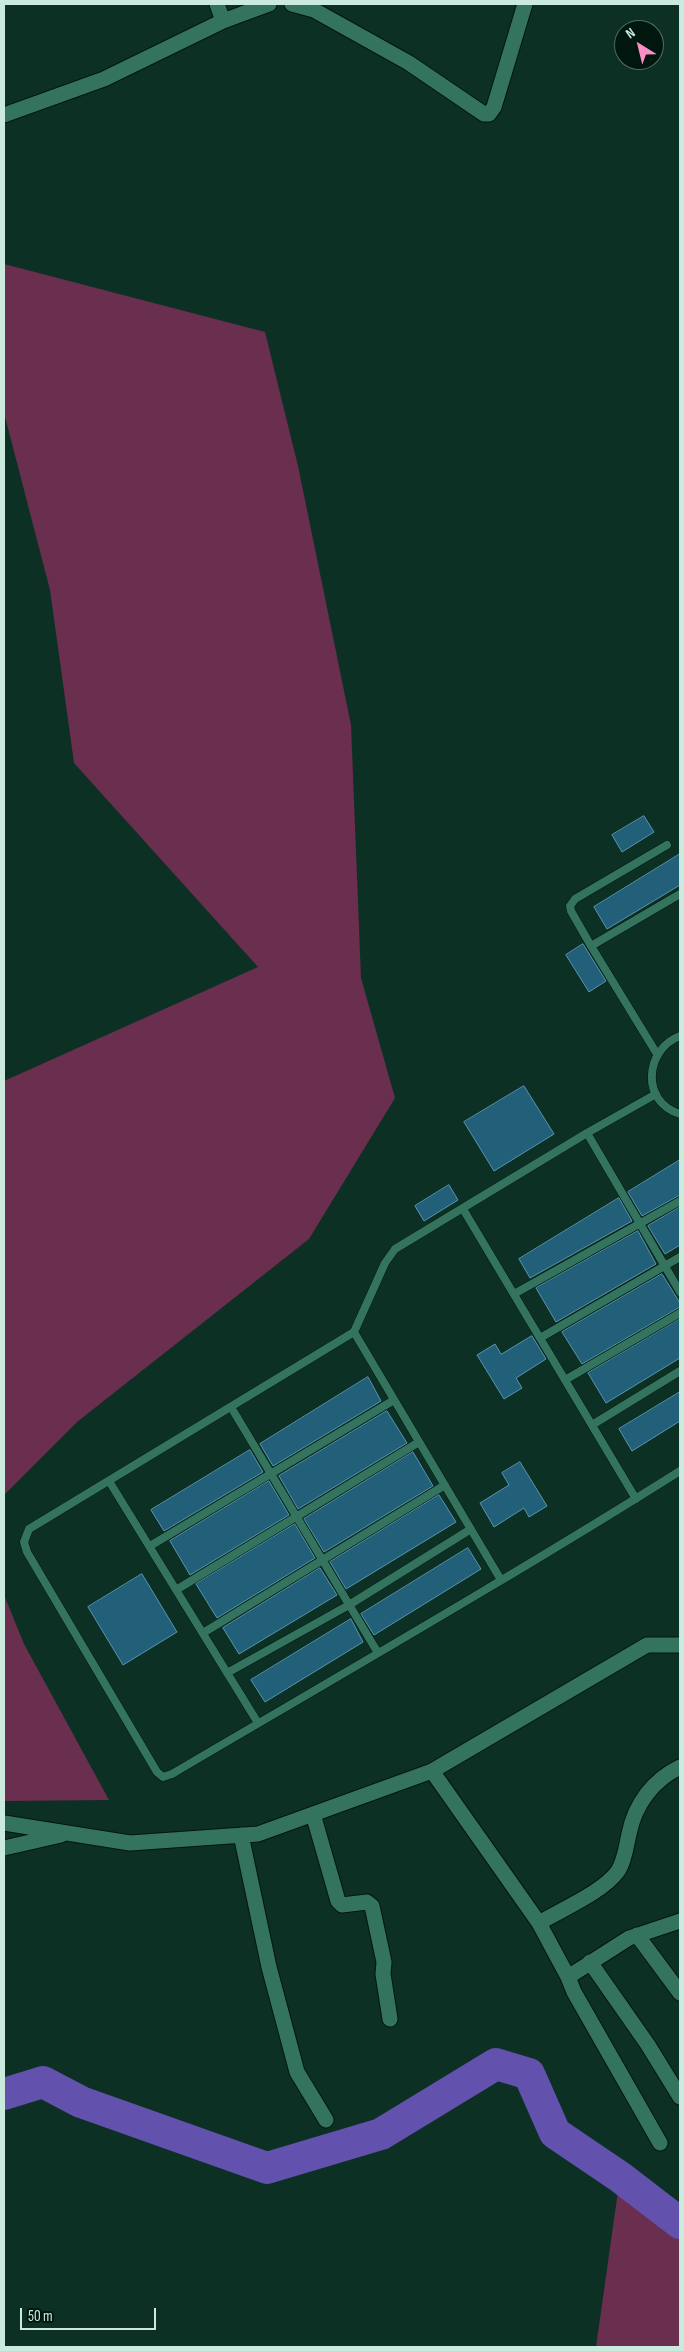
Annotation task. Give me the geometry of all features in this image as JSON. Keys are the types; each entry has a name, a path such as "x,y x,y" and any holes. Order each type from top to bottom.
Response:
{"street":[{"path":"217,4 223,21"},
{"path":"4,115 104,79 223,21 270,4"},
{"path":"292,4 314,10 409,63 484,114 489,114 494,107 525,4"},
{"path":"4,1823 130,1843 258,1834 432,1771 647,1645 680,1645"},
{"path":"539,1923 606,1884 618,1870 625,1856 629,1832 639,1805 652,1786 680,1767"},
{"path":"432,1771 539,1923 574,1992 660,2144"},
{"path":"313,1814 338,1901 342,1906 367,1902 372,1906 384,1962 383,1974 390,2019"},
{"path":"4,1848 70,1833"},
{"path":"241,1835 269,1967 297,2072 326,2120"},
{"path":"568,1977 590,1962 637,1936 680,1920"},
{"path":"637,1936 680,1993"},
{"path":"590,1962 648,2045 680,2097"}],"lane":[{"path":"657,1054 571,911 570,906 575,899 667,846"},
{"path":"592,946 680,894"},
{"path":"680,1036 670,1040 657,1054 651,1078 656,1094 668,1108 680,1114"},
{"path":"656,1094 587,1133 395,1250 385,1263 354,1332 30,1529 24,1542 27,1552 158,1772 163,1777 172,1774 378,1654 680,1471"},
{"path":"587,1133 680,1292"},
{"path":"514,1294 680,1201"},
{"path":"463,1209 636,1499"},
{"path":"540,1338 680,1258"},
{"path":"565,1380 680,1313"},
{"path":"354,1332 501,1580"},
{"path":"592,1425 680,1371"},
{"path":"150,1546 394,1400"},
{"path":"231,1407 378,1654"},
{"path":"176,1590 419,1442"},
{"path":"109,1481 258,1723"},
{"path":"203,1633 445,1485"},
{"path":"227,1673 349,1605 471,1529"}],"shaded area":[{"path":"4,264 265,332 298,466 351,725 361,978 395,1098 309,1239 77,1422 4,1495 4,1081 258,967 74,763 50,590 4,413"},
{"path":"4,1595 24,1644 109,1800 4,1801"},
{"path":"620,2177 680,2223 680,2347 596,2347"}],"building":[{"path":"644,816 654,832 622,852 612,835"},
{"path":"680,854 680,885 607,929 594,907"},
{"path":"583,944 606,981 589,992 566,955"},
{"path":"524,1086 554,1134 494,1171 464,1122"},
{"path":"680,1160 680,1195 642,1216 628,1192"},
{"path":"449,1185 458,1200 424,1221 415,1206"},
{"path":"619,1198 632,1221 530,1278 519,1259"},
{"path":"680,1207 680,1245 665,1254 648,1226"},
{"path":"638,1231 656,1264 556,1322 536,1288"},
{"path":"662,1274 680,1303 680,1307 582,1364 562,1332"},
{"path":"680,1319 680,1358 606,1403 588,1373"},
{"path":"532,1336 546,1359 516,1378 522,1388 504,1399 477,1355 495,1344 501,1354"},
{"path":"368,1377 381,1401 273,1466 260,1444"},
{"path":"680,1392 680,1421 632,1451 619,1429"},
{"path":"387,1411 407,1443 298,1509 279,1476"},
{"path":"250,1450 263,1472 164,1531 151,1510"},
{"path":"413,1452 433,1486 324,1552 304,1519"},
{"path":"520,1462 547,1506 529,1517 524,1508 494,1527 480,1503 509,1485 502,1473"},
{"path":"269,1481 289,1515 190,1575 170,1541"},
{"path":"439,1495 456,1522 346,1589 330,1562"},
{"path":"295,1524 315,1558 217,1618 196,1584"},
{"path":"468,1548 481,1569 374,1635 361,1614"},
{"path":"320,1568 337,1595 239,1654 223,1628"},
{"path":"142,1574 177,1632 123,1665 88,1607"},
{"path":"351,1619 363,1642 265,1702 251,1680"}],"waterway":[{"path":"4,2094 43,2082 81,2102 267,2168 381,2134 496,2064 529,2074 555,2133 620,2177 680,2223"}]}
